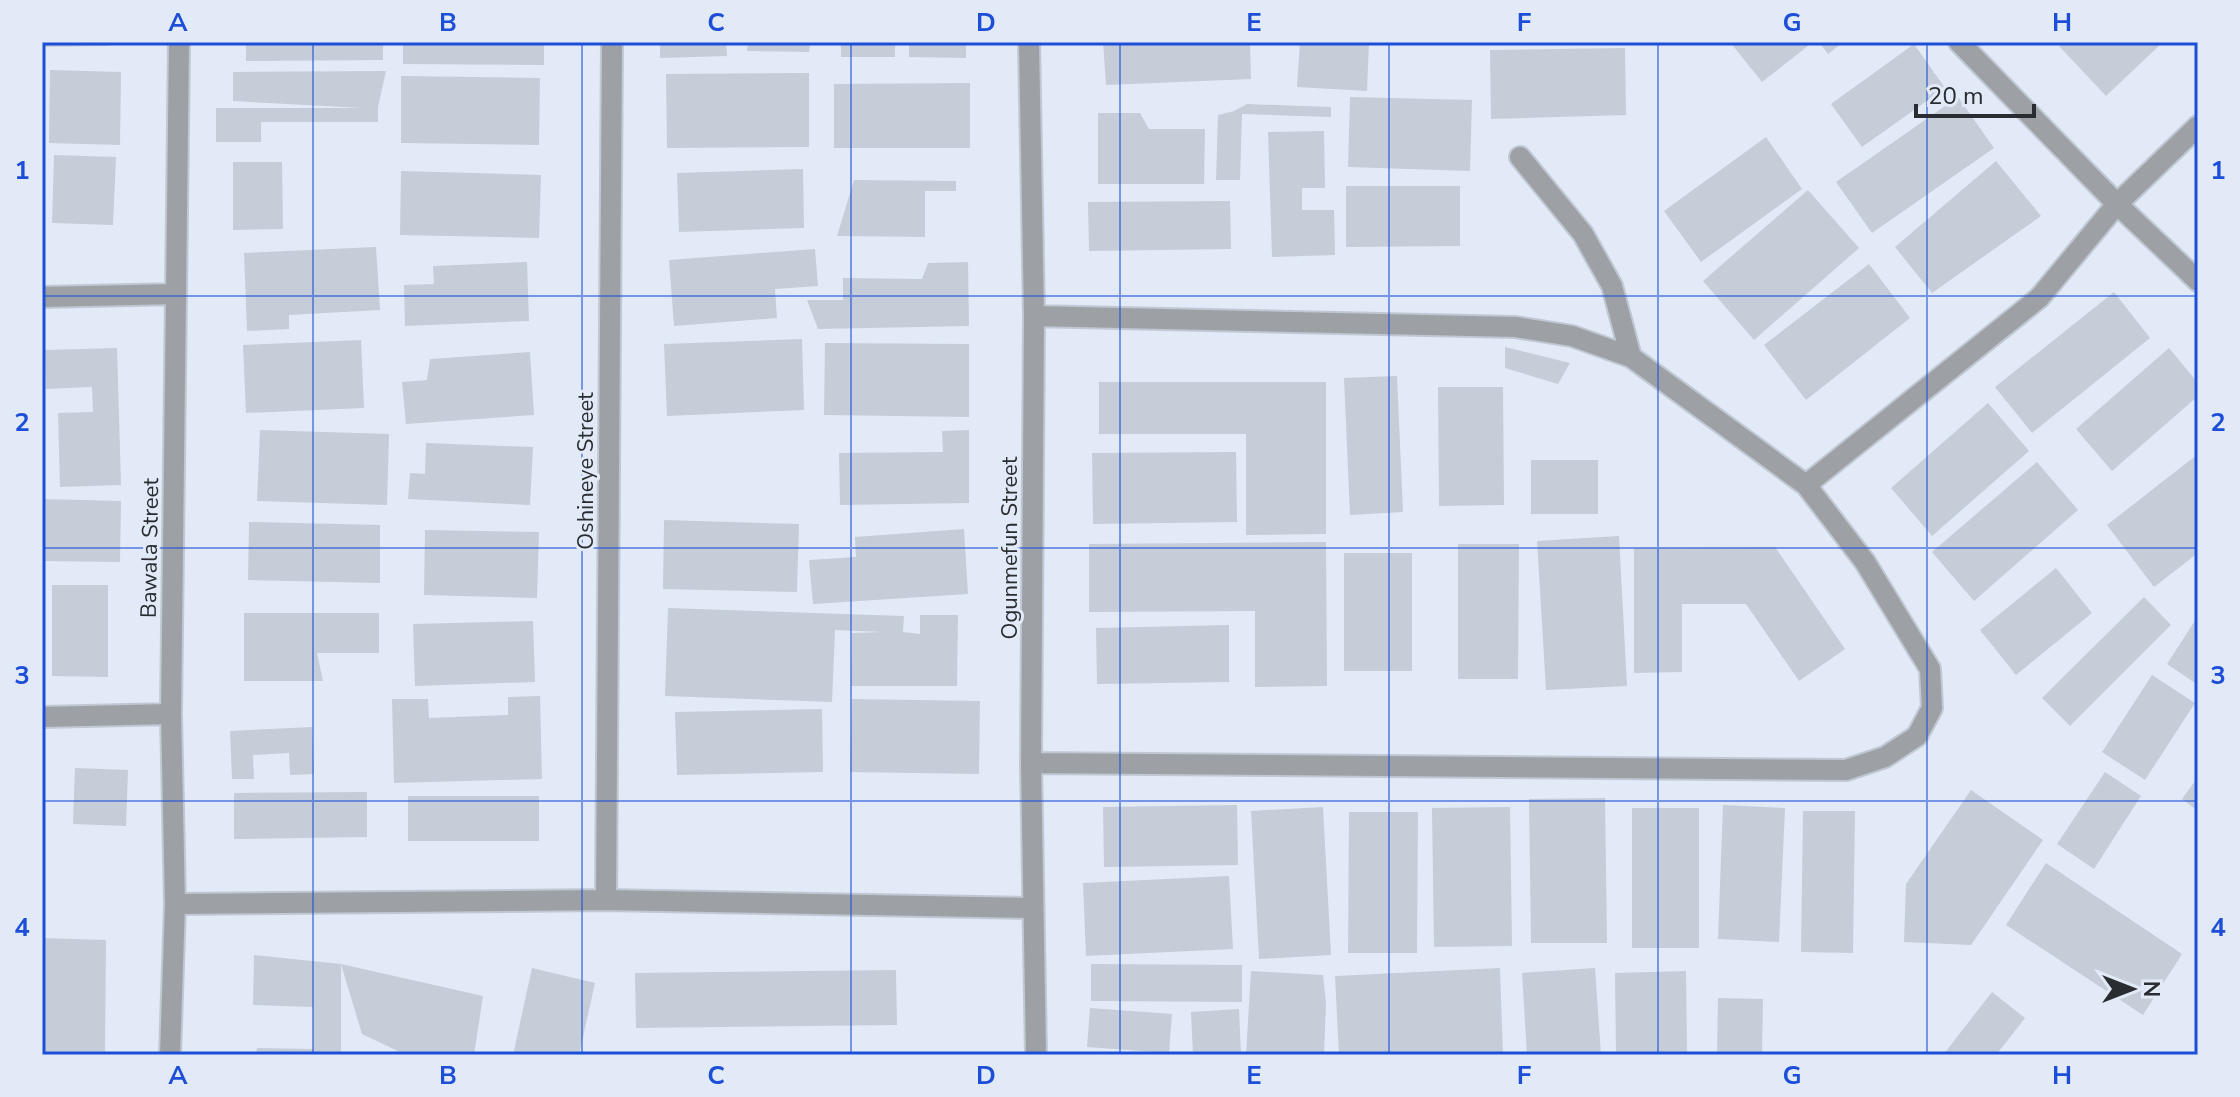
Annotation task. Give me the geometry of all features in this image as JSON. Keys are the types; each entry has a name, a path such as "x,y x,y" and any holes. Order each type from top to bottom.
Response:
{"street":[{"name":"Bawala Street","path":"170,1055 175,904 171,714 179,42"},
{"name":"Oshineye Street","path":"606,900 612,42"},
{"name":"Ogunmefun Street","path":"1029,42 1034,316 1031,763 1036,1055"},
{"path":"1959,42 2117,204 2198,281"},
{"path":"1806,485 2039,298 2117,204 2198,126"},
{"path":"1520,157 1583,234 1612,286 1631,357"},
{"path":"42,297 176,294"},
{"path":"1031,763 1846,770 1885,757 1917,736 1932,708 1930,669 1865,562 1806,485 1631,357 1572,336 1515,327 1034,316"},
{"path":"42,717 171,714"},
{"path":"175,904 606,900 1033,908"}],"building":[{"path":"42,42 109,42 109,46 42,47"},
{"path":"246,42 383,42 383,60 246,61"},
{"path":"403,42 544,42 544,65 403,64"},
{"path":"660,42 726,42 727,56 660,58"},
{"path":"748,42 810,42 809,52 747,51"},
{"path":"841,42 895,42 895,57 841,57"},
{"path":"909,42 966,42 966,58 909,57"},
{"path":"1103,42 1250,42 1251,79 1106,85"},
{"path":"1300,42 1369,42 1367,91 1297,87"},
{"path":"1730,42 1813,42 1762,82"},
{"path":"1819,42 1843,42 1828,54"},
{"path":"2063,42 2163,42 2106,96 2059,46"},
{"path":"1914,44 1945,88 1862,147 1831,104"},
{"path":"1625,48 1626,115 1491,119 1490,50"},
{"path":"50,70 121,72 120,145 49,143"},
{"path":"386,71 378,122 261,122 261,142 216,142 216,108 362,108 233,101 233,72"},
{"path":"809,73 809,147 667,148 666,74"},
{"path":"401,76 540,78 539,145 401,143"},
{"path":"970,83 970,148 834,148 834,84"},
{"path":"1350,97 1472,100 1470,171 1348,167"},
{"path":"1958,97 1994,148 1872,233 1836,182"},
{"path":"1247,104 1331,107 1331,117 1242,114 1240,180 1216,180 1218,115"},
{"path":"1098,113 1140,113 1149,129 1205,129 1204,184 1098,184"},
{"path":"1324,131 1325,188 1302,188 1302,210 1334,210 1335,255 1272,257 1268,132"},
{"path":"1766,137 1802,189 1701,262 1664,211"},
{"path":"54,155 116,157 113,225 52,223"},
{"path":"1996,161 2041,216 1932,293 1895,247"},
{"path":"233,162 282,162 283,229 233,230"},
{"path":"803,169 804,228 679,232 677,173"},
{"path":"401,171 541,175 539,238 400,235"},
{"path":"854,180 956,181 956,191 925,191 925,237 837,236"},
{"path":"1346,186 1460,186 1460,246 1346,247"},
{"path":"1808,190 1859,248 1754,340 1703,281"},
{"path":"1230,201 1231,249 1089,251 1088,202"},
{"path":"376,247 380,310 289,315 289,329 247,331 244,253"},
{"path":"815,249 818,286 775,289 777,318 674,326 669,260"},
{"path":"527,262 529,321 405,326 404,285 434,284 433,266"},
{"path":"968,262 969,326 818,329 807,300 843,300 843,278 922,279 928,263"},
{"path":"1869,264 1910,318 1806,400 1764,345"},
{"path":"2114,292 2150,338 2032,433 1995,387"},
{"path":"802,339 804,410 667,416 664,344"},
{"path":"361,340 364,408 246,413 243,345"},
{"path":"825,343 969,344 969,417 824,415"},
{"path":"1505,347 1570,363 1558,384 1505,368"},
{"path":"117,348 121,485 60,487 58,413 93,412 92,387 46,389 45,350"},
{"path":"2169,348 2198,383 2198,396 2112,471 2076,429"},
{"path":"530,352 534,415 406,424 402,382 427,380 430,359"},
{"path":"1397,376 1403,512 1350,515 1344,378"},
{"path":"1099,382 1326,382 1326,534 1246,535 1246,434 1099,434"},
{"path":"1438,387 1503,387 1504,505 1439,506"},
{"path":"1988,403 2029,451 1932,536 1891,488"},
{"path":"260,430 389,434 387,505 257,501"},
{"path":"969,430 969,503 840,505 839,453 943,452 942,431"},
{"path":"426,443 533,447 530,505 408,499 410,473 425,474"},
{"path":"1236,452 1237,522 1093,524 1092,453"},
{"path":"2198,454 2198,553 2154,587 2107,525"},
{"path":"1531,460 1598,460 1598,514 1531,514"},
{"path":"2037,462 2078,510 1974,601 1932,552"},
{"path":"42,499 121,501 120,562 42,561"},
{"path":"664,520 799,524 797,592 663,589"},
{"path":"249,522 380,525 380,583 248,580"},
{"path":"964,529 968,594 813,604 809,560 856,557 855,537"},
{"path":"425,530 539,532 537,598 424,595"},
{"path":"1619,536 1627,686 1546,690 1537,541"},
{"path":"1326,542 1327,686 1255,687 1255,611 1089,612 1089,544"},
{"path":"1458,544 1519,544 1518,679 1458,679"},
{"path":"1775,547 1845,649 1799,681 1746,604 1682,604 1682,672 1634,673 1634,548"},
{"path":"1344,553 1412,553 1412,671 1344,671"},
{"path":"2056,568 2092,613 2016,675 1980,630"},
{"path":"52,585 108,585 108,677 52,676"},
{"path":"2144,597 2171,625 2070,726 2042,698"},
{"path":"668,608 904,616 903,632 920,634 920,615 958,615 957,686 851,686 852,633 883,632 835,630 832,702 665,696"},
{"path":"244,613 379,613 379,653 317,653 323,681 244,681"},
{"path":"2198,616 2198,685 2167,664"},
{"path":"533,621 535,682 415,686 413,624"},
{"path":"1229,625 1229,682 1097,684 1096,628"},
{"path":"2152,675 2195,703 2145,780 2102,752"},
{"path":"540,696 542,779 394,783 392,699 428,699 429,718 508,715 508,697"},
{"path":"852,699 980,701 979,774 850,772"},
{"path":"822,709 823,772 677,775 675,712"},
{"path":"312,727 314,774 290,775 289,753 253,755 254,779 232,779 230,731"},
{"path":"75,768 128,770 126,826 73,824"},
{"path":"2105,772 2141,796 2094,869 2057,844"},
{"path":"2198,777 2198,811 2182,799"},
{"path":"1971,790 2043,840 1971,945 1904,942 1906,884"},
{"path":"367,792 367,837 234,839 234,793"},
{"path":"408,796 539,796 539,841 408,841"},
{"path":"1605,798 1607,943 1531,943 1529,799"},
{"path":"1237,805 1238,865 1104,867 1103,807"},
{"path":"1723,805 1785,808 1779,942 1718,939"},
{"path":"1323,807 1331,955 1259,959 1251,811"},
{"path":"1510,807 1512,946 1434,947 1432,808"},
{"path":"1632,808 1699,808 1699,948 1632,948"},
{"path":"1803,811 1855,811 1853,953 1801,952"},
{"path":"1349,812 1418,812 1417,953 1348,953"},
{"path":"2046,863 2182,954 2143,1015 2006,925"},
{"path":"1229,876 1233,949 1086,956 1083,883"},
{"path":"42,938 106,940 105,1055 42,1055"},
{"path":"254,955 341,964 341,1055 256,1055 257,1048 313,1049 313,1007 253,1005"},
{"path":"341,964 483,996 474,1055 406,1055 362,1034"},
{"path":"1091,964 1242,965 1242,1002 1091,1001"},
{"path":"532,968 595,983 579,1055 513,1055"},
{"path":"1500,968 1503,1055 1339,1055 1335,976"},
{"path":"1595,968 1601,1055 1527,1055 1522,973"},
{"path":"896,970 897,1025 636,1028 635,973"},
{"path":"1251,971 1323,975 1326,1003 1324,1055 1246,1055"},
{"path":"1686,971 1687,1055 1616,1055 1615,973"},
{"path":"1992,992 2025,1018 1996,1055 1943,1055"},
{"path":"1718,998 1763,999 1762,1055 1717,1055"},
{"path":"1090,1008 1172,1014 1169,1053 1087,1047"},
{"path":"1239,1009 1241,1055 1193,1055 1191,1012"}]}
